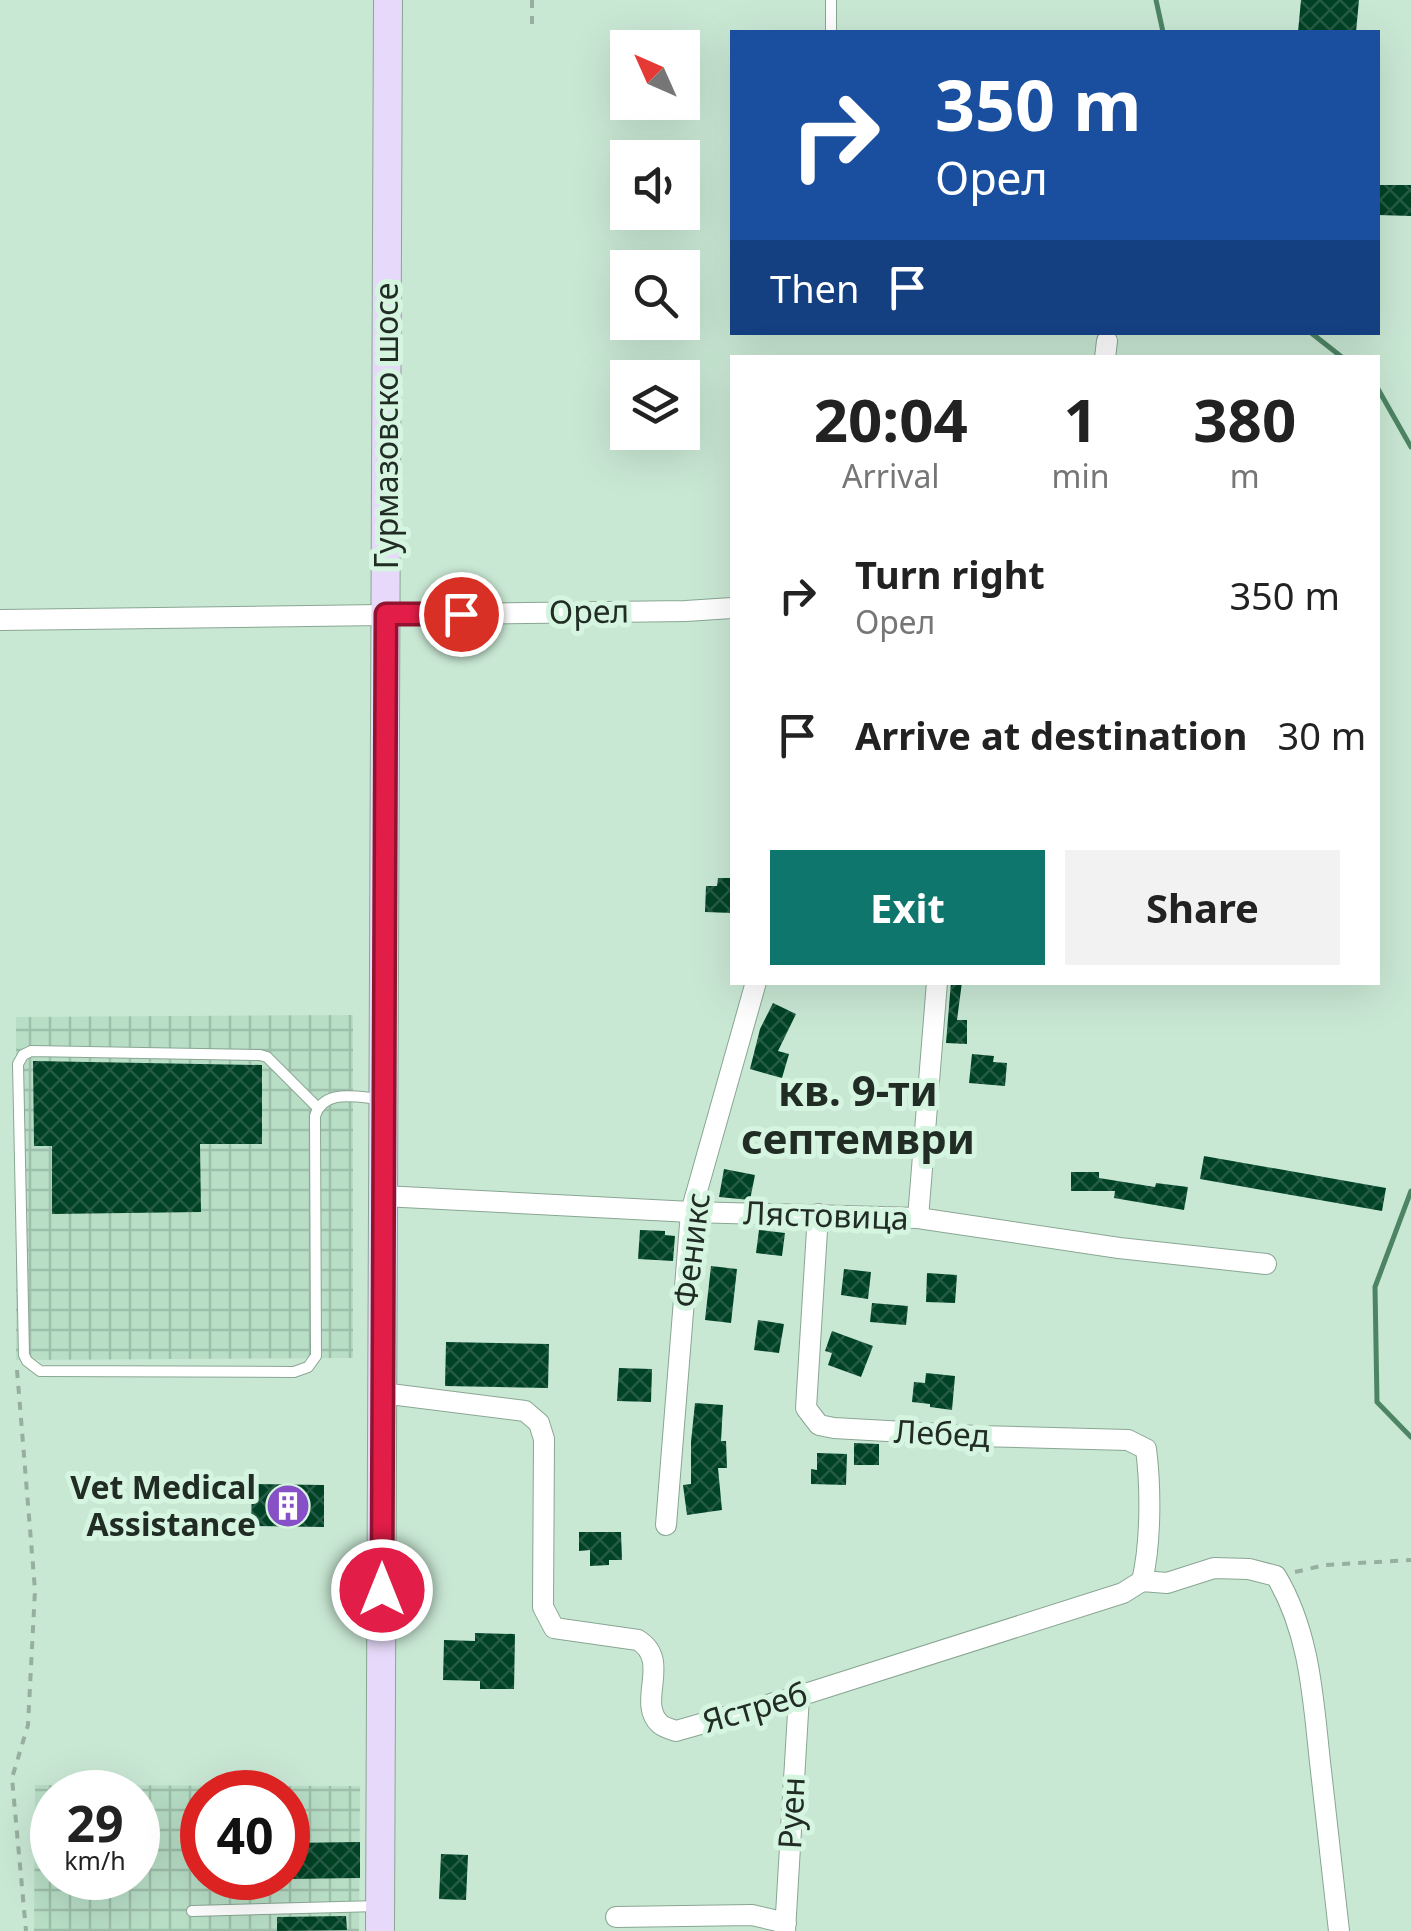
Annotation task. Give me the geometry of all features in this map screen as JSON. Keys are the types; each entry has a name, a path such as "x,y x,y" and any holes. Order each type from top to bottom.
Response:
{"street":[{"name":"Гурмазовско шосе","path":"380,1918 388,0"},
{"name":"Орел","path":"0,620 730,608"},
{"name":"Феникс","path":"666,1525 691,1212 755,985"},
{"path":"918,1218 937,985"},
{"name":"Лястовица","path":"383,1196 691,1212 918,1218 1119,1248 1266,1264"},
{"name":"Лебед","path":"818,1214 806,1408 819,1425 976,1436 1128,1440 1146,1450 1148,1467 1147,1560 1142,1581"},
{"name":"Ястреб","path":"382,1393 525,1411 539,1424 544,1439 543,1607 554,1628 638,1640 649,1647 654,1659 652,1710 660,1724 676,1732 1123,1594 1142,1581 1166,1584 1214,1568 1276,1576"},
{"path":"1276,1576 1296,1615 1312,1682 1339,1931"},
{"name":"Руен","path":"786,1927 799,1696"},
{"path":"616,1917 752,1914 786,1927"}],"lane":[{"path":"831,0 831,30"},
{"path":"318,1108 260,1055 30,1051 23,1056 18,1064 27,1361 40,1371 294,1372 308,1367 316,1356 315,1116 324,1100 333,1096 384,1099"},
{"path":"192,1911 380,1918"}],"path":[{"path":"532,0 532,24"},
{"path":"16,1354 35,1590 28,1725 12,1778 26,1931"},
{"path":"1276,1576 1325,1566 1411,1560"}],"shaded area":[{"path":"353,1015 353,1358 16,1360 16,1017"},
{"path":"160,1785 180,1785 180,1900 310,1900 310,1786 360,1786 359,1931 34,1931 34,1900 160,1900"}],"building":[{"path":"1301,0 1359,0 1356,30 1298,30"},
{"path":"1380,185 1411,185 1411,216 1380,215"},
{"path":"718,878 730,878 730,913 705,912 706,886 717,886"},
{"path":"951,985 962,985 957,1020 967,1020 967,1044 946,1043"},
{"path":"773,1003 796,1014 778,1051 789,1054 782,1078 750,1069 760,1029"},
{"path":"972,1054 994,1056 993,1062 1007,1063 1005,1086 969,1083"},
{"path":"33,1061 262,1065 262,1144 200,1144 201,1212 52,1214 52,1146 34,1146"},
{"path":"1204,1156 1386,1188 1382,1211 1200,1179"},
{"path":"724,1169 755,1175 750,1200 719,1197"},
{"path":"1071,1172 1099,1172 1099,1178 1155,1187 1156,1183 1188,1187 1184,1210 1114,1198 1115,1191 1071,1191"},
{"path":"640,1230 665,1231 665,1235 675,1236 673,1261 638,1259"},
{"path":"759,1230 785,1233 782,1256 756,1253"},
{"path":"711,1266 737,1269 731,1323 705,1320"},
{"path":"844,1269 871,1272 868,1299 841,1295"},
{"path":"927,1273 957,1275 955,1303 926,1302"},
{"path":"872,1303 908,1306 906,1325 870,1322"},
{"path":"758,1320 784,1324 779,1353 754,1350"},
{"path":"832,1331 873,1346 861,1377 828,1365 832,1353 825,1351"},
{"path":"446,1342 549,1344 548,1388 445,1386"},
{"path":"619,1368 652,1369 651,1402 617,1401"},
{"path":"926,1373 955,1376 952,1410 912,1402 914,1382 925,1383"},
{"path":"695,1403 723,1405 721,1441 726,1441 727,1468 718,1468 722,1510 687,1515 683,1485 691,1484"},
{"path":"854,1443 879,1444 879,1465 854,1465"},
{"path":"817,1453 847,1454 846,1485 811,1484 811,1469 817,1470"},
{"name":"Vet Medical Assistance","path":"252,1484 324,1485 324,1527 251,1526"},
{"path":"579,1532 621,1532 622,1560 590,1566 590,1550 579,1551"},
{"path":"475,1633 515,1634 514,1689 480,1689 480,1681 443,1680 444,1640 475,1641"},
{"path":"360,1842 360,1878 310,1879 310,1843"},
{"path":"441,1854 468,1855 466,1900 439,1899"},
{"path":"346,1916 347,1930 277,1931 277,1917"}],"waterway":[{"path":"1156,0 1163,30"},
{"path":"1314,335 1339,355"},
{"path":"1380,393 1411,447"},
{"path":"1411,1191 1375,1287 1377,1402 1411,1437"}],"place":[{"name":"Vet Medical Assistance","path":"288,1506"}],"district":[{"name":"кв. 9-ти септември","path":"858,1115"}],"route":[{"path":"382,1590 386,614 461,614"}]}
